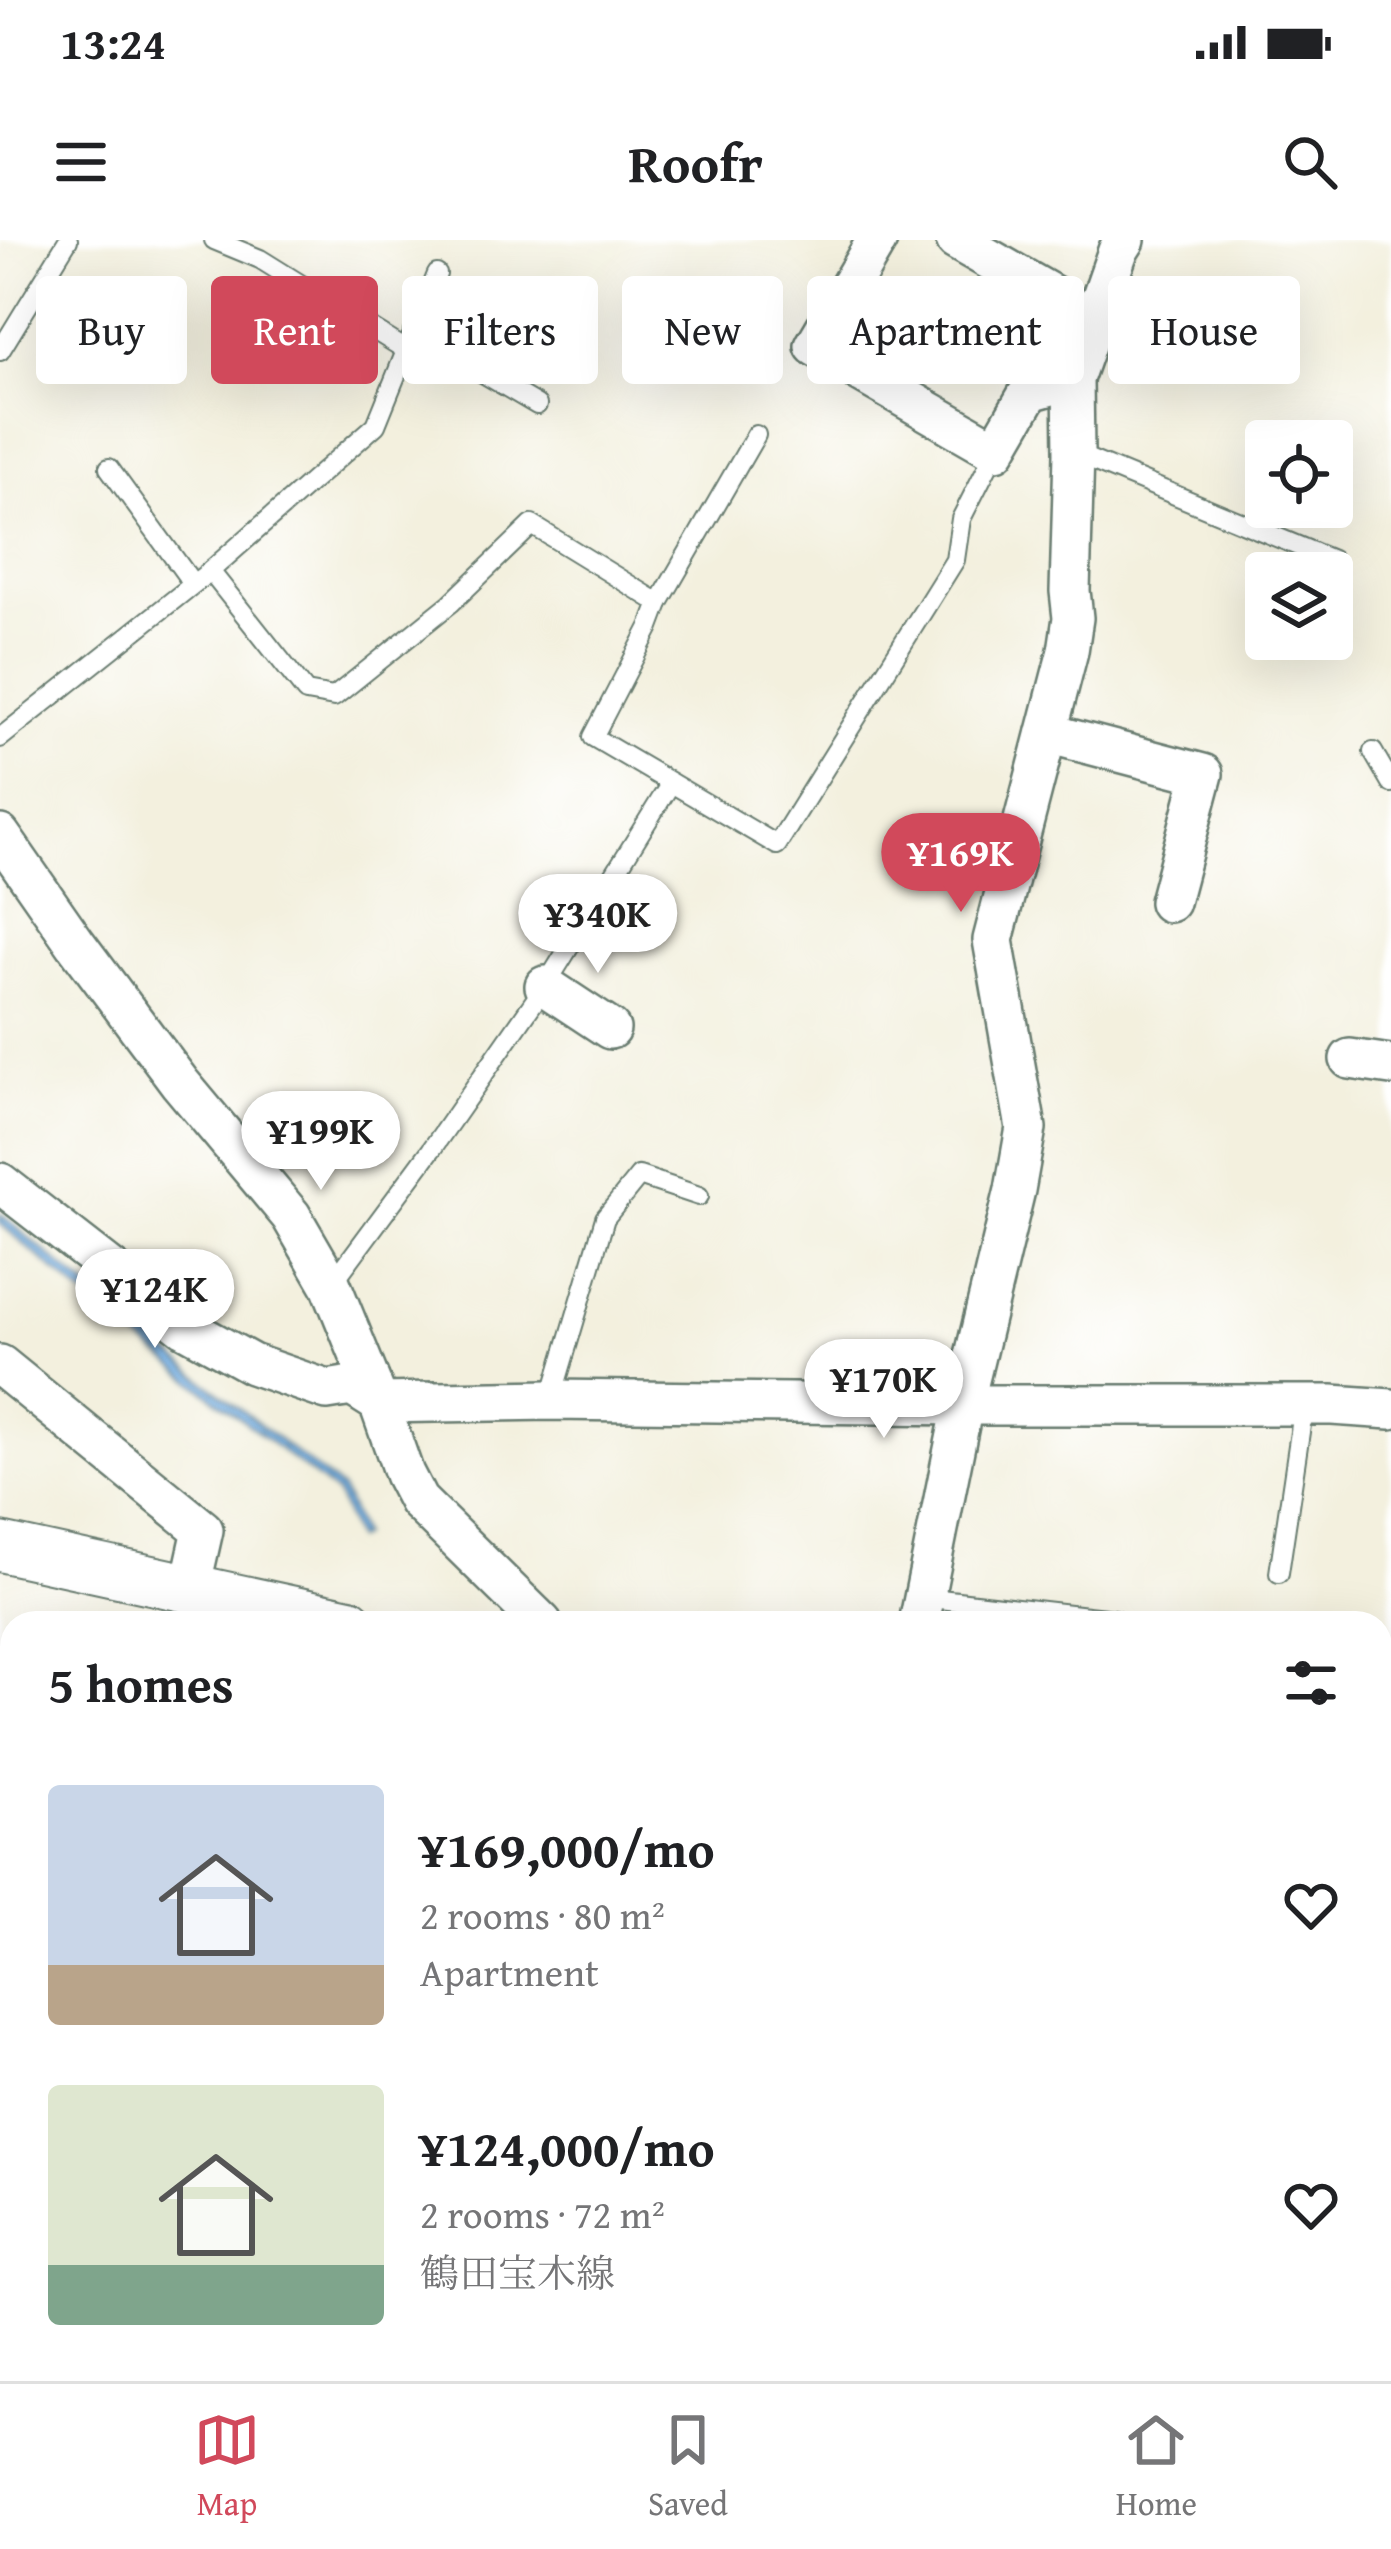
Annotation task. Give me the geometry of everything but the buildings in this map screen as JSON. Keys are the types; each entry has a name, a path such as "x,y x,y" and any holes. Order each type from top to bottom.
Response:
{"street":[{"path":"878,240 815,346 996,449 1030,391 1055,384"},
{"path":"956,240 1094,319"},
{"path":"1084,348 1125,240"},
{"path":"921,1610 1026,1128 993,940 1059,691 1073,618 1073,384"},
{"path":"1047,733 1203,773 1169,902"},
{"path":"0,836 180,1083 291,1216 331,1285 418,1501 527,1611"},
{"path":"544,986 610,1029"},
{"path":"1350,1059 1391,1065"},
{"path":"0,1183 184,1327 252,1364 327,1390 352,1386 379,1402 1391,1409"},
{"path":"0,1365 203,1530 190,1588"},
{"path":"0,1546 294,1611"}],"lane":[{"path":"0,351 68,240"},
{"path":"214,240 260,259 303,288 402,338"},
{"path":"0,738 210,571 376,425 402,359"},
{"path":"495,384 537,405"},
{"path":"756,435 659,603 593,737 777,845 955,560 961,520 996,449"},
{"path":"1074,453 1313,552"},
{"path":"109,468 193,584"},
{"path":"210,571 306,692 334,698 451,603 532,525 659,603"},
{"path":"1373,752 1391,783"},
{"path":"331,1285 544,986 670,783"},
{"path":"551,1400 604,1218 639,1176 699,1196"},
{"path":"1279,1573 1304,1405"}],"water":[{"path":"0,1214 342,1490 361,1536 355,1539 337,1494 81,1293 0,1223"}]}
